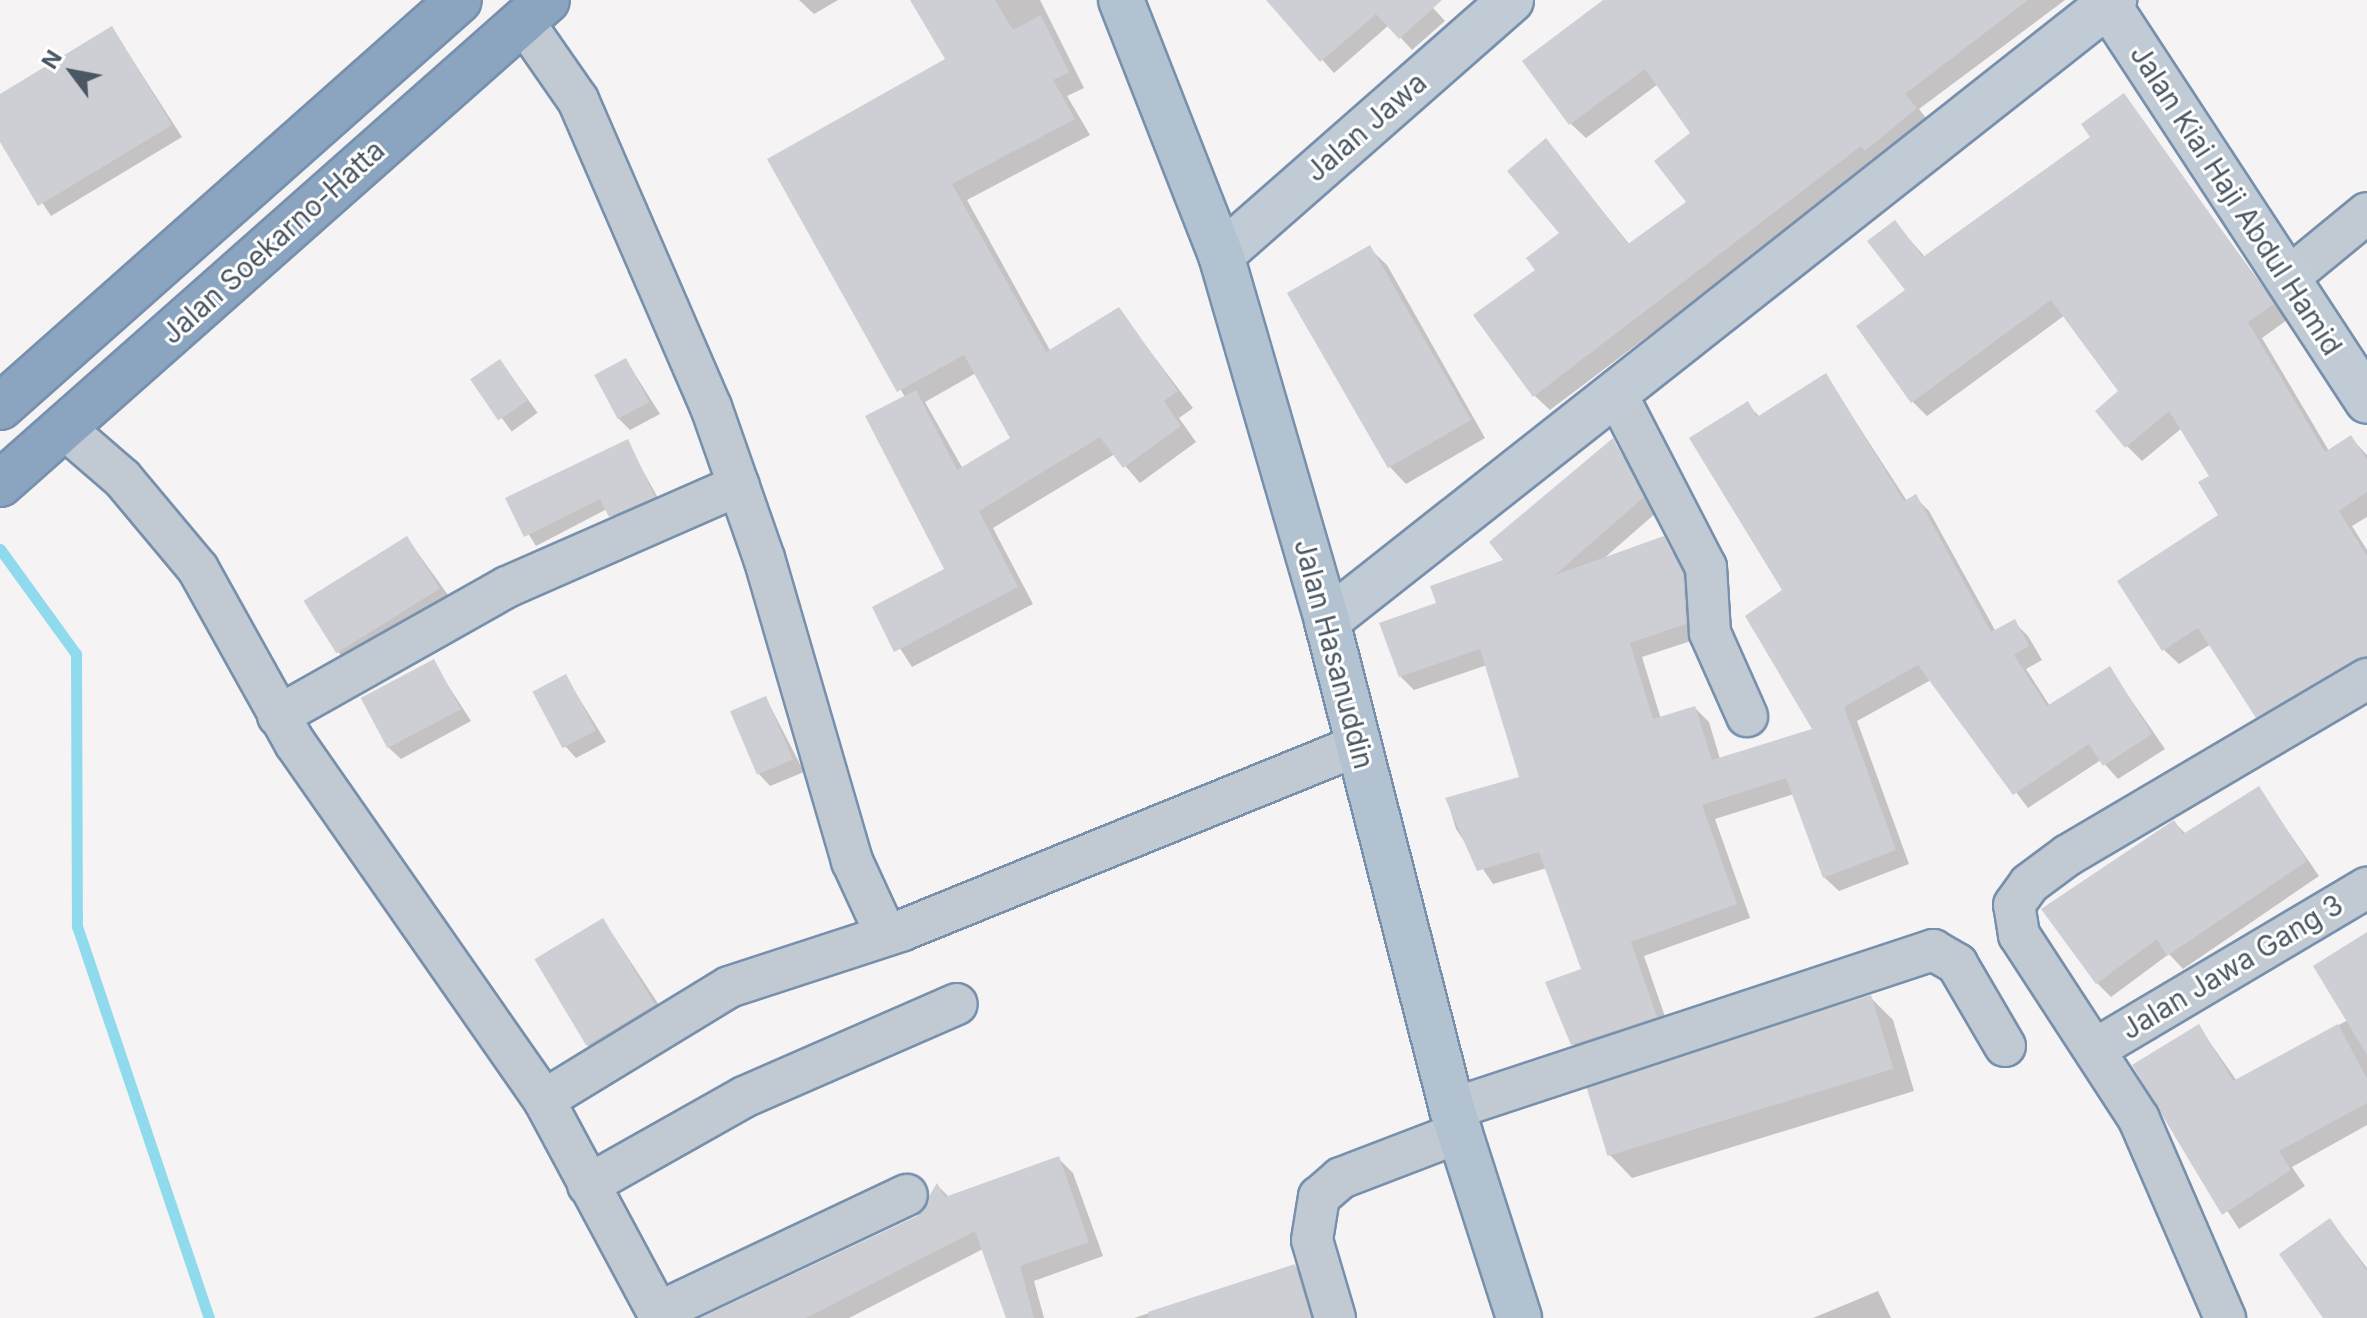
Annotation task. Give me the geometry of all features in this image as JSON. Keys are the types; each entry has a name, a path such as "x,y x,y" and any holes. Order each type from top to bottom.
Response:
{"highway":[{"name":"Jalan Soekarno-Hatta","path":"0,407 459,0"},
{"name":"Jalan Soekarno-Hatta","path":"0,484 535,10"}],"main road":[{"name":"Jalan Hasanuddin","path":"1121,0 1221,255 1327,621 1456,1120 1519,1318"}],"street":[{"name":"Jalan Jawa","path":"1221,255 1511,0"},
{"name":"Jalan Kiai Haji Abdul Hamid","path":"2109,2 2367,401"},
{"path":"1327,621 2109,2"},
{"path":"535,10 578,100 739,485 852,861 886,935"},
{"path":"2288,278 2367,213"},
{"path":"1616,393 1706,567 1710,633 1747,716"},
{"path":"64,428 122,478 198,569 278,716 544,1100 660,1315 907,1195"},
{"path":"278,716 507,587 739,485"},
{"path":"2225,1318 2139,1119 2097,1048 2019,935 2014,905 2029,884 2367,679"},
{"path":"544,1100 729,987 886,935 1359,745"},
{"name":"Jalan Jawa Gang 3","path":"2097,1048 2367,888"},
{"path":"1335,1318 1312,1240 1319,1197 1341,1178 1456,1120 1933,950 1957,964 2005,1046"},
{"path":"588,1185 744,1097 957,1004"}],"building":[{"path":"910,0 995,0 1013,30 1041,15 1069,72 1053,80 1075,119 952,184 1046,352 1119,307 1178,391 1164,401 1181,426 1123,468 1100,437 979,511 1018,587 894,652 872,607 944,569 865,416 916,390 957,470 1010,438 964,355 897,392 767,159 945,59"},
{"path":"1266,0 1442,0 1399,39 1376,14 1320,62"},
{"path":"1603,0 2028,0 1905,94 1917,108 1865,151 1861,146 1533,397 1473,315 1535,270 1526,258 1559,233 1507,171 1546,138 1628,244 1686,202 1654,161 1690,133 1645,69 1569,125 1522,61"},
{"path":"112,26 172,125 38,206 0,142 0,94"},
{"path":"2124,93 2274,304 2248,322 2325,452 2351,435 2367,460 2367,492 2339,511 2367,556 2367,656 2256,718 2198,628 2162,651 2117,581 2218,515 2198,482 2209,476 2169,411 2125,448 2095,411 2118,391 2051,300 1911,403 1856,326 1905,290 1867,241 1895,220 1923,257 2090,137 2081,124"},
{"path":"1370,245 1471,420 1388,468 1287,293"},
{"path":"626,358 649,402 618,419 594,375"},
{"path":"500,359 528,400 498,421 470,379"},
{"path":"1826,373 1904,501 1916,494 1991,632 2015,619 2029,646 2014,655 2047,706 2110,666 2152,734 2103,766 2089,744 2013,795 1918,665 1844,707 1896,850 1823,878 1786,778 1702,805 1737,904 1631,942 1657,1017 1571,1045 1545,982 1581,969 1539,852 1477,871 1445,798 1519,777 1480,649 1399,677 1379,623 1436,603 1430,586 1503,560 1489,542 1613,438 1644,497 1555,575 1664,536 1683,573 1686,624 1630,643 1653,719 1695,706 1712,760 1812,729 1745,616 1782,590 1689,438 1748,401 1757,417"},
{"path":"628,439 655,497 609,517 600,499 524,537 505,498"},
{"path":"407,536 440,589 336,653 304,601"},
{"path":"434,659 461,709 387,748 361,698"},
{"path":"566,674 596,731 562,748 532,692"},
{"path":"766,696 793,760 757,775 730,711"},
{"path":"2259,786 2307,861 2167,956 2157,939 2096,984 2041,909 2174,820 2183,834"},
{"path":"603,918 655,1005 586,1046 534,959"},
{"path":"2367,932 2367,1055 2313,966"},
{"path":"1871,995 1894,1069 1608,1156 1585,1082"},
{"path":"2199,1024 2233,1081 2338,1024 2367,1079 2367,1103 2279,1151 2291,1170 2222,1215 2132,1065"},
{"path":"1059,1156 1089,1242 1020,1266 1034,1318 1006,1318 975,1231 806,1318 700,1318 917,1216 937,1183 945,1197"},
{"path":"2330,1218 2367,1271 2367,1318 2323,1318 2279,1254"},
{"path":"1295,1264 1311,1318 1149,1318 1148,1312"}],"waterway":[{"path":"0,549 76,654 77,926 209,1318"}]}
